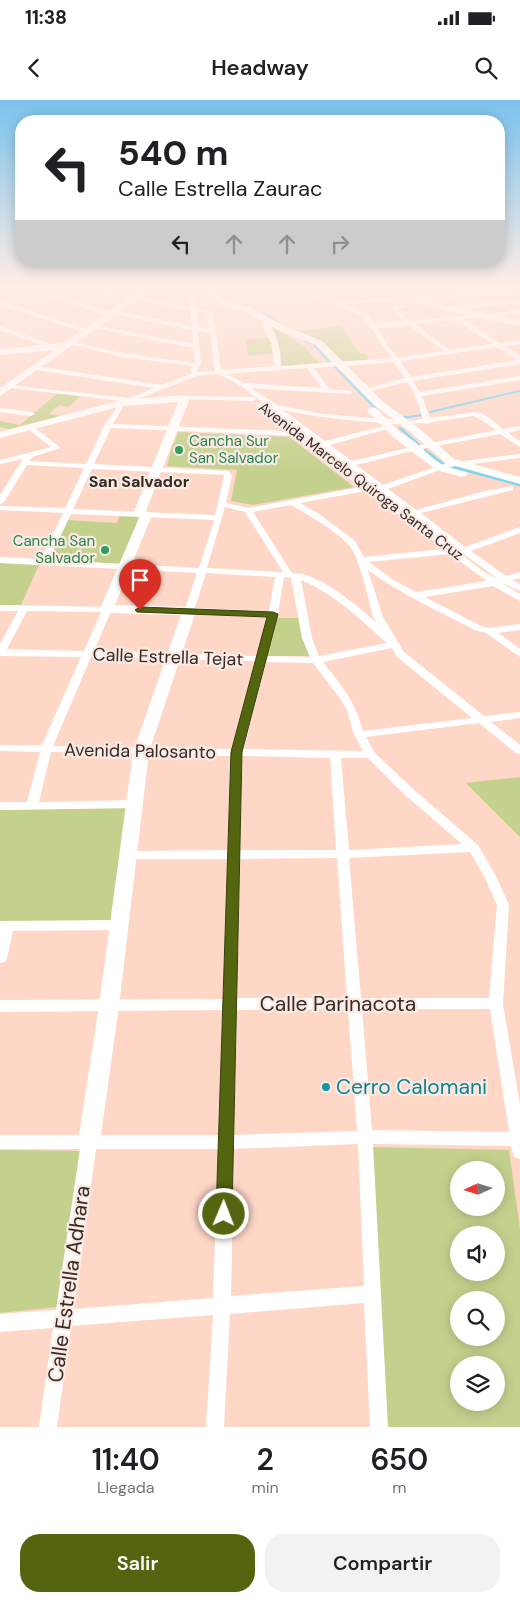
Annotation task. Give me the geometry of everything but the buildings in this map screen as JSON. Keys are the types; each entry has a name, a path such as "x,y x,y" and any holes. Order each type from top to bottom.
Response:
{"street":[{"path":"0,352 61,346"},
{"path":"0,393 66,346"},
{"path":"72,346 196,365"},
{"path":"191,346 197,347 196,365 193,371 196,374"},
{"path":"215,346 218,372"},
{"path":"275,346 278,357 278,369"},
{"path":"309,346 350,392 440,468 515,489"},
{"path":"322,346 365,390 456,464 520,481"},
{"path":"385,346 418,394 428,422"},
{"path":"441,346 449,352"},
{"path":"319,358 338,364 394,360 492,346"},
{"path":"500,346 520,361"},
{"path":"0,435 125,401 196,374 310,367 319,358"},
{"path":"365,390 409,380 520,361"},
{"path":"310,367 327,390"},
{"path":"36,368 164,387"},
{"name":"Avenida Marcelo Quiroga Santa Cruz","path":"218,372 244,385 416,512 520,598"},
{"path":"87,382 94,376"},
{"name":"Avenida Marcelo Quiroga Santa Cruz","path":"229,378 295,434 452,552 501,582 520,588"},
{"path":"418,394 520,378"},
{"path":"244,385 350,392"},
{"path":"11,386 125,401 185,398 253,399"},
{"path":"75,393 81,388"},
{"path":"32,806 46,749 126,566 157,468 185,398"},
{"path":"44,562 108,426 125,401"},
{"path":"272,405 322,416 387,424 428,422 473,414 481,416 520,445"},
{"path":"0,410 31,414"},
{"path":"324,444 387,424"},
{"path":"0,462 57,448 30,426"},
{"path":"108,426 295,434"},
{"path":"351,464 416,448 520,428"},
{"path":"0,502 29,455"},
{"path":"382,488 456,464 520,456"},
{"path":"24,463 157,468 226,473 228,476 219,518 203,571 141,752 109,1006 89,1142"},
{"path":"222,504 248,510 367,488"},
{"path":"416,512 489,492 515,489"},
{"path":"292,502 316,516 352,544 361,560 378,617 400,654 520,751"},
{"path":"0,508 219,518"},
{"path":"0,1142 226,1142 365,1137 519,1144 496,1004 503,905 490,876 474,848 409,792 371,755 359,735 352,710 344,696 316,660 307,638 303,615 288,575 248,510"},
{"path":"361,560 464,550 520,530"},
{"path":"0,560 288,575 311,579 339,597 395,644"},
{"path":"361,560 392,583 478,628 489,631 520,628"},
{"path":"215,1427 222,1304 237,752 273,614 288,575"},
{"path":"413,595 501,582 520,575"},
{"path":"0,608 273,614"},
{"path":"0,653 24,608"},
{"path":"489,631 520,654"},
{"name":"Calle Estrella Tejat","path":"0,653 316,660 395,644"},
{"path":"359,735 520,715"},
{"name":"Avenida Palosanto","path":"0,748 371,755"},
{"path":"335,755 365,1137 379,1427"},
{"path":"0,806 135,804"},
{"path":"128,855 343,854 474,848"},
{"path":"0,958 4,926 119,925"},
{"name":"Calle Parinacota","path":"0,1006 354,1003 496,1004"},
{"name":"Calle Estrella Adhara","path":"48,1427 89,1142"},
{"path":"0,1323 222,1304 373,1294"}],"green space":[{"path":"246,346 272,346 274,353 248,356"},
{"path":"278,346 304,346 320,364 281,367 281,353"},
{"path":"326,346 355,346 360,354 366,353 370,361 341,363"},
{"path":"58,393 81,395 69,407 59,405 49,414 59,415 56,417 9,429 0,427 0,421 20,425"},
{"path":"178,432 289,437 354,487 253,505 231,501 237,470 167,466"},
{"path":"120,515 141,516 123,564 48,560 67,520 117,523"},
{"path":"0,563 39,565 21,605 0,605"},
{"path":"275,618 299,618 310,656 266,656"},
{"path":"520,777 520,837 466,783"},
{"path":"128,808 112,920 0,923 0,810"},
{"path":"371,1147 509,1150 520,1229 520,1427 386,1427"},
{"path":"0,1150 81,1151 58,1307 0,1313"}],"waterway":[{"path":"315,346 330,363"},
{"path":"334,366 377,410"},
{"path":"430,412 520,391"},
{"path":"407,417 403,418 421,415"},
{"path":"400,428 419,445"},
{"path":"425,450 443,464"},
{"path":"453,467 520,485"}],"place":[{"name":"Cancha Sur San Salvador","path":"179,450"},
{"name":"Cancha San Salvador","path":"105,550"},
{"name":"Cerro Calomani","path":"326,1087"}],"district":[{"name":"San Salvador","path":"139,481"}],"route":[{"path":"140,610 273,614 237,752 224,1214"}]}
